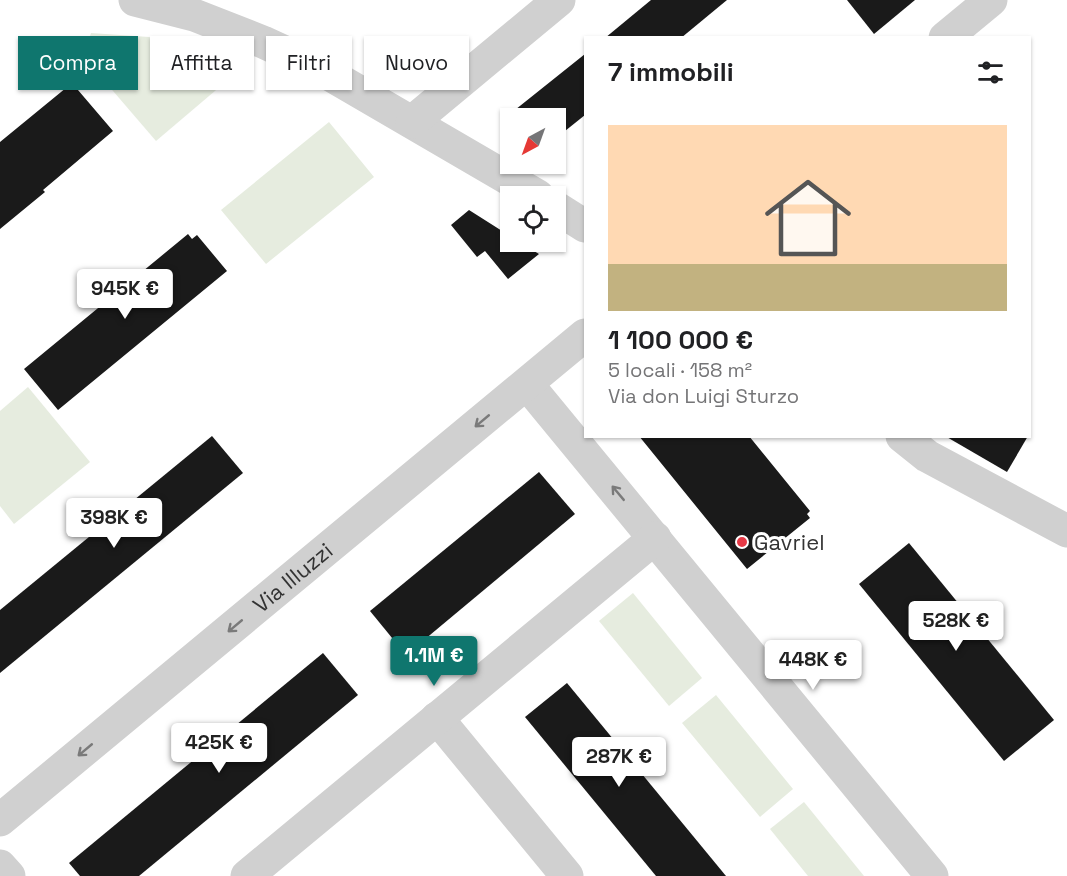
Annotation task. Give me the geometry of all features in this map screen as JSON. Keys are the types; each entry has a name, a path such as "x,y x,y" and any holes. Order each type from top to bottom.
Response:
{"street":[{"path":"135,0 194,15 263,42 315,66 521,186"},
{"path":"412,122 560,0"},
{"path":"947,36 991,0"},
{"path":"566,214 584,225"},
{"name":"Via Illuzzi","path":"0,820 584,335"},
{"path":"527,384 932,876"},
{"path":"904,438 927,456 1067,531"},
{"path":"247,876 655,538"},
{"path":"437,718 567,876"},
{"path":"0,866 9,876"}],"shaded area":[{"path":"91,33 134,36 90,36"},
{"path":"138,36 150,37 150,90 216,90 156,141 112,90 138,90"},
{"path":"329,122 374,177 266,264 221,210"},
{"path":"28,387 90,462 14,524 0,506 0,411"},
{"path":"633,593 702,678 669,706 599,621"},
{"path":"716,695 793,789 760,817 682,723"},
{"path":"804,802 864,876 808,876 770,829"}],"building":[{"path":"651,0 727,0 683,36 607,36"},
{"path":"847,0 915,0 874,34"},
{"path":"584,55 584,116 566,130 566,108 518,108"},
{"path":"63,90 78,90 113,131 0,229 0,142"},
{"path":"469,210 500,230 500,252 536,252 539,254 508,279 485,251 477,257 451,225"},
{"path":"188,234 192,239 197,235 227,271 58,410 24,369"},
{"path":"212,436 243,473 0,673 0,610"},
{"path":"641,438 751,438 810,511 807,514 810,518 747,569"},
{"path":"948,438 1027,438 1007,472"},
{"path":"539,472 575,514 406,655 370,611"},
{"path":"909,543 1054,720 1004,761 859,584"},
{"path":"323,653 358,695 139,876 80,876 69,863"},
{"path":"567,683 726,876 656,876 525,717"}],"place":[{"name":"Gavriel","path":"742,542"}]}
